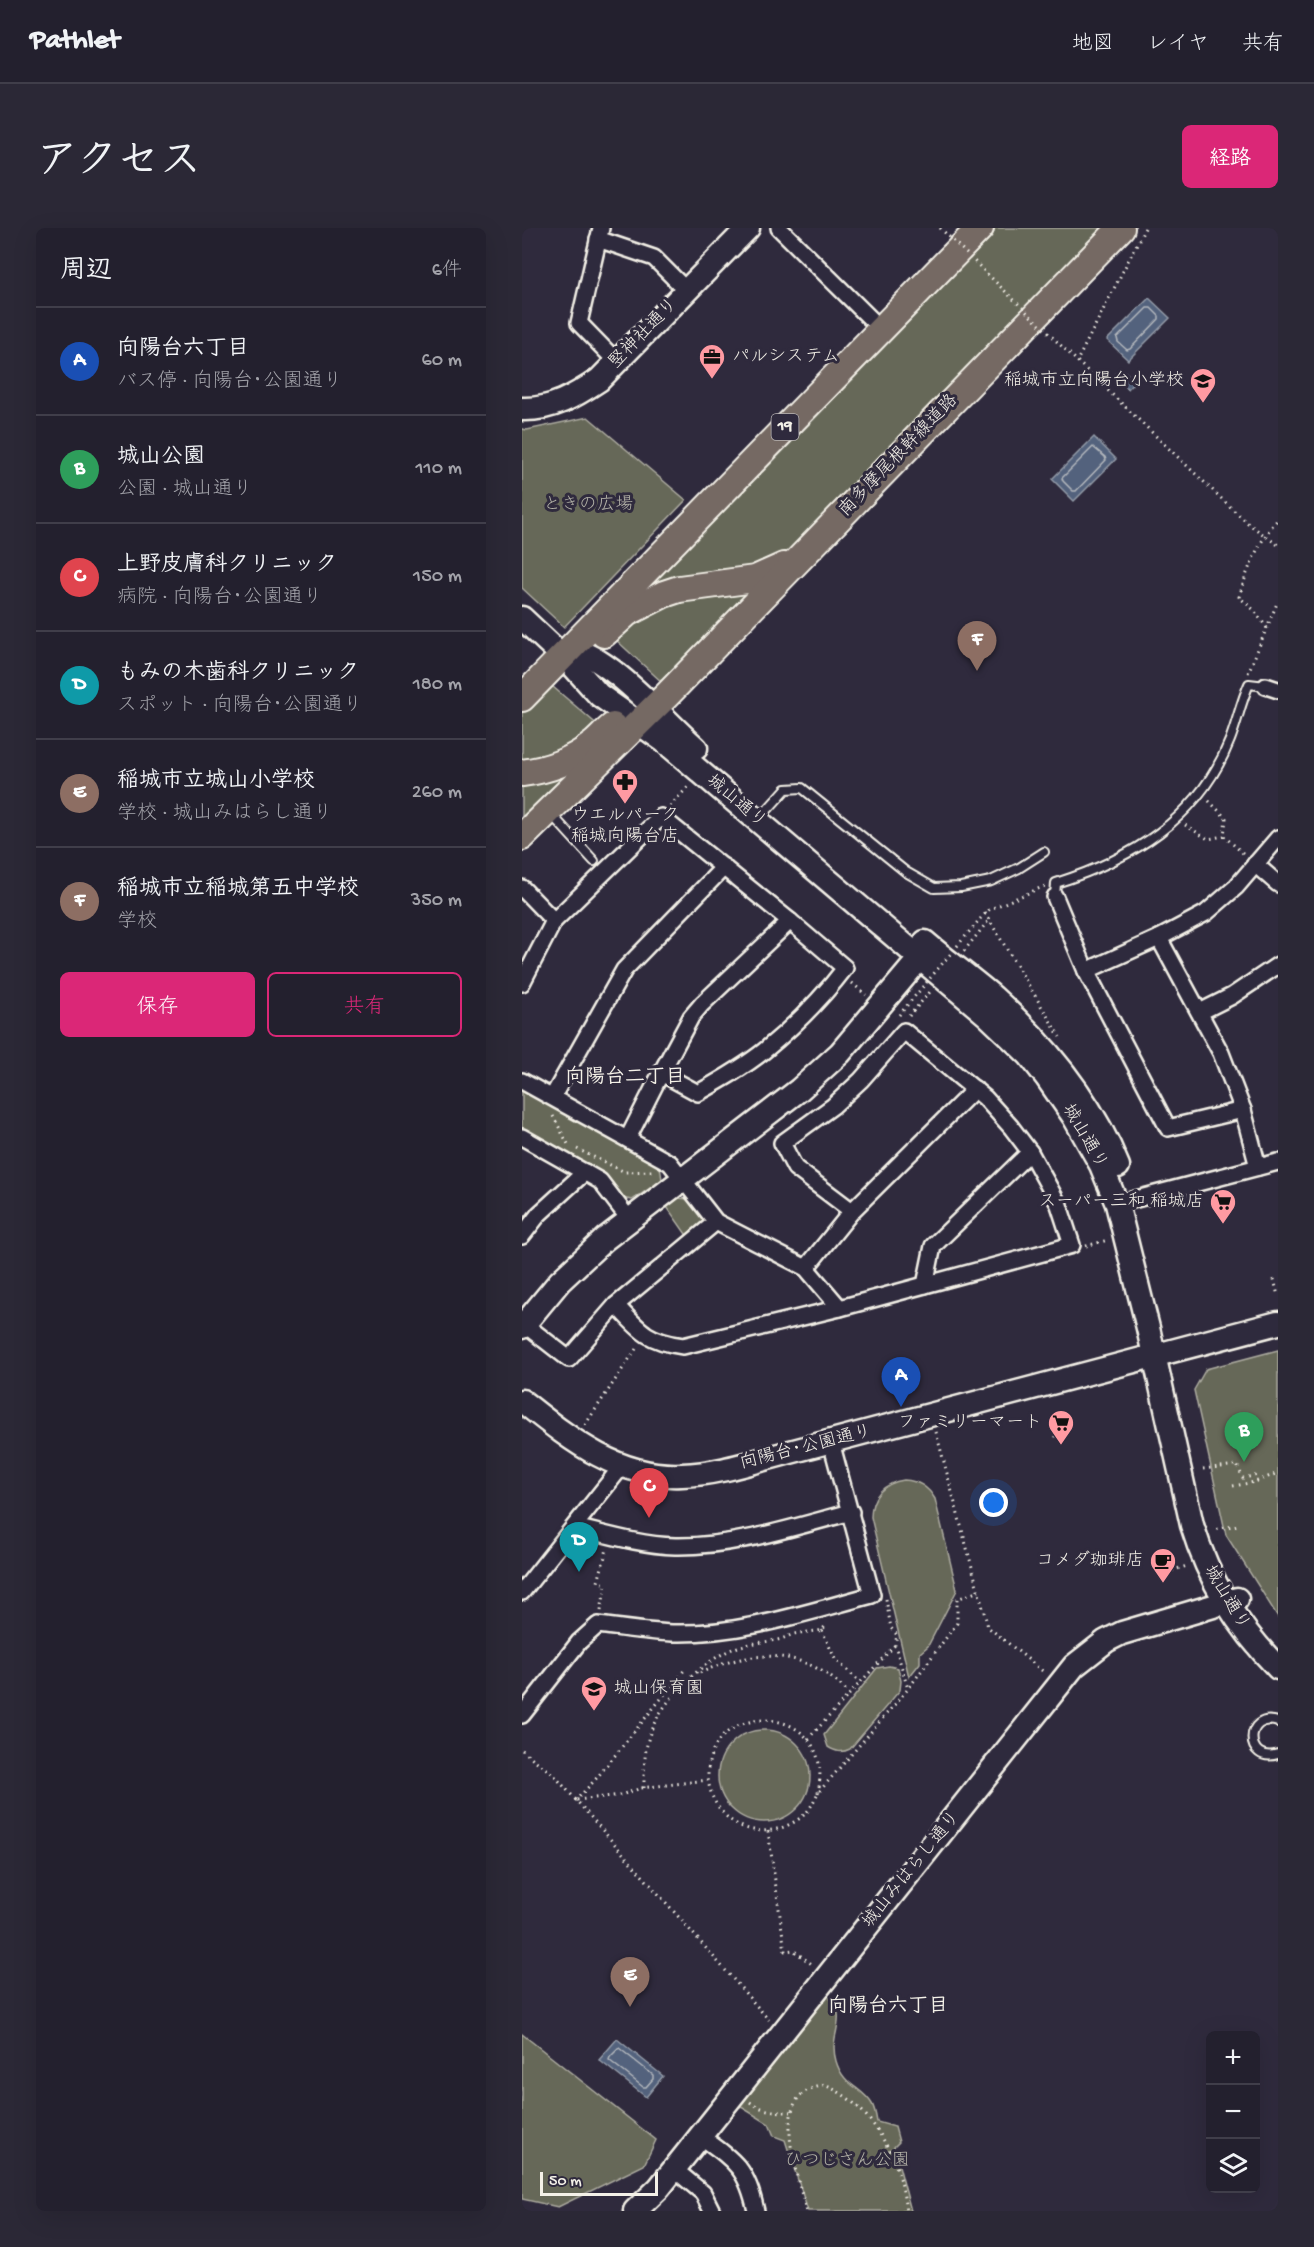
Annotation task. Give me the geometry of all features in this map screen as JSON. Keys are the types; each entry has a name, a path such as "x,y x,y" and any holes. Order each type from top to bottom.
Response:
{"main road":[{"name":"19","path":"571,659 881,328 980,228"},
{"name":"南多摩尾根幹線道路","path":"522,837 646,716 1122,228"},
{"path":"571,659 591,645 627,613 663,594 679,589 755,579 785,565 807,551"},
{"path":"522,773 570,759 595,743 610,728 646,716"}],"street":[{"name":"竪神社通り","path":"522,409 556,405 577,395 599,380 748,228"},
{"path":"779,228 881,328"},
{"path":"617,362 579,323 599,233 654,258 686,290"},
{"path":"522,613 545,631 571,659"},
{"path":"522,618 571,659 612,671 646,716 672,741 722,782 731,797"},
{"name":"城山通り","path":"646,716 731,797 987,1015 1029,1055 1074,1117 1124,1202"},
{"name":"城山通り","path":"646,716 768,809 992,996 1020,1022 1058,1065 1083,1099 1115,1158 1161,1355 1192,1525 1202,1557 1257,1646 1278,1668"},
{"path":"522,982 554,921 662,817 845,968 790,1028 764,1051 698,1093 661,1073"},
{"path":"1086,971 1159,938 1206,913 1236,887 1278,838"},
{"path":"1255,864 1278,884"},
{"path":"551,1104 624,970 724,867"},
{"path":"522,888 554,921"},
{"path":"1052,890 1086,971 1168,1128 1243,1110"},
{"path":"628,1138 691,1017 790,921"},
{"path":"1159,938 1221,1053 1243,1110 1258,1167"},
{"path":"716,1222 616,1305 569,1359 523,1326 583,1257 799,1090 840,1053 920,958"},
{"path":"1200,1012 1232,996 1278,965"},
{"path":"616,1305 644,1335 667,1344 683,1346 840,1308 1072,1245 1059,1205 1030,1152 1005,1120 975,1089 904,1031 861,1080 833,1106 782,1143 795,1168 852,1210"},
{"path":"522,1081 551,1104 591,1119 670,1163 716,1222 806,1269 840,1308"},
{"path":"806,1269 852,1210 975,1089"},
{"path":"522,1137 600,1181 628,1220"},
{"path":"925,1285 933,1246 1030,1152"},
{"path":"1124,1202 1278,1162"},
{"path":"522,1236 539,1214 585,1172"},
{"name":"向陽台･公園通り","path":"522,1401 569,1439 622,1466 664,1475 684,1475 722,1470 1278,1323"},
{"path":"522,1715 579,1642 598,1625 672,1633 709,1632 754,1626 872,1595 831,1442"},
{"path":"522,1592 622,1466"},
{"path":"575,1527 611,1536 672,1546 702,1546 850,1512"},
{"name":"城山通り","path":"1231,1601 1278,1652"},
{"name":"城山みはらし通り","path":"635,2211 659,2188 1083,1658 1106,1641 1122,1633 1231,1601"},
{"path":"700,2136 743,2171 750,2186 756,2211"},
{"path":"674,2169 703,2193 712,2211"}],"lane":[{"path":"1052,890 1056,883 1090,872 1127,855 1161,833 1191,804 1213,772 1230,741 1249,684 1272,688"},
{"path":"768,809 786,789 802,788 906,872 934,888 961,887 991,881 1019,868 1044,852"},
{"path":"549,812 594,861"},
{"path":"1278,1722 1264,1721 1253,1731 1252,1739 1254,1746 1263,1755 1278,1754"}],"path":[{"path":"940,228 1246,522 1278,545"},
{"path":"1077,361 1145,228"},
{"path":"1267,628 1253,609 1239,597 1246,573 1264,535 1278,519"},
{"path":"1246,678 1278,601"},
{"path":"662,817 665,810 692,783"},
{"path":"1200,791 1226,819 1224,836"},
{"path":"1176,819 1208,839 1224,836"},
{"path":"1224,836 1255,864"},
{"path":"899,1016 985,913 990,909 1052,890"},
{"path":"985,913 1064,1043"},
{"path":"960,957 989,920"},
{"path":"841,973 872,1000"},
{"path":"906,1019 935,986"},
{"path":"551,1104 568,1144 625,1172 657,1171"},
{"path":"1072,1245 1081,1247 1116,1239"},
{"path":"1274,1279 1278,1296"},
{"path":"584,1427 644,1335"},
{"path":"1053,1424 1057,1441"},
{"path":"936,1431 988,1627 1051,1678"},
{"path":"1203,1469 1237,1466 1243,1478 1259,1475"},
{"path":"1233,1486 1255,1482 1278,1473"},
{"path":"1217,1528 1239,1525"},
{"path":"598,1625 606,1584 598,1582 611,1536"},
{"path":"1162,1579 1160,1574 1192,1564"},
{"path":"818,1794 820,1765 808,1739 791,1726 771,1719 750,1720 731,1730 717,1745 709,1764 708,1780 716,1805 730,1821 750,1830 768,1831 791,1825 807,1812 818,1794 908,1689 957,1623 957,1599 979,1591"},
{"path":"872,1595 885,1595 891,1628 897,1635 895,1645 908,1689"},
{"path":"644,1788 645,1755 651,1732 670,1701 695,1675 713,1659 740,1646 822,1630 829,1622 833,1605"},
{"path":"822,1630 835,1659 860,1682"},
{"path":"808,1739 895,1645"},
{"path":"695,1675 726,1661 781,1656 822,1670 849,1693"},
{"path":"575,1801 595,1780 686,1668"},
{"path":"522,1750 554,1775 774,2026"},
{"path":"575,1801 621,1795 644,1788 708,1780"},
{"path":"768,1831 785,1951 793,1950 819,1970"},
{"path":"806,2211 793,2152 790,2112 803,2093 824,2085 838,2090 852,2102 866,2116 887,2147 899,2175 906,2211"},
{"path":"744,2098 759,2109 790,2112"}],"green space":[{"path":"995,228 1107,228 789,554 763,567 615,612"},
{"name":"ときの広場","path":"588,417 686,500 564,627 522,588 522,429 527,430"},
{"path":"758,588 664,684 615,639 645,613 681,599"},
{"path":"546,681 600,727 574,748 522,766 522,707"},
{"path":"588,758 522,818 522,780"},
{"path":"522,1090 660,1166 662,1180 632,1200 622,1198 602,1174 522,1129"},
{"path":"678,1198 688,1199 703,1214 703,1226 688,1237 667,1207"},
{"path":"1278,1350 1278,1617 1226,1535 1194,1390 1206,1369"},
{"path":"904,1480 922,1485 935,1499 957,1590 928,1646 920,1653 920,1663 909,1677 871,1517 873,1503 880,1492 890,1484"},
{"path":"889,1666 898,1668 901,1681 900,1690 850,1749 839,1751 828,1747 824,1735 877,1668"},
{"path":"764,1730 782,1734 796,1744 806,1758 810,1776 806,1794 796,1808 782,1818 764,1822 746,1818 732,1808 722,1794 718,1776 722,1758 732,1744 746,1734"},
{"name":"ひつじさん公園","path":"823,1991 837,2009 838,2025 834,2050 839,2069 848,2081 868,2098 875,2110 877,2122 895,2127 899,2142 894,2147 911,2211 808,2211 785,2140 774,2136 769,2124 738,2105"},
{"path":"522,2034 656,2140 644,2165 558,2207 522,2199"}],"water":[{"path":"1149,298 1170,318 1128,360 1107,340"},
{"path":"1121,368 1135,381 1128,389 1114,375"},
{"path":"1094,437 1116,459 1074,501 1052,479"},
{"path":"617,2039 663,2076 646,2097 599,2060"}],"place":[{"name":"パルシステム","path":"712,380"},
{"name":"稲城市立向陽台小学校","path":"1203,404"},
{"name":"稲城市立稲城第五中学校","path":"977,671"},
{"name":"ウエルパーク 稲城向陽台店","path":"625,805"},
{"name":"スーパー三和 稲城店","path":"1223,1225"},
{"name":"向陽台六丁目","path":"901,1407"},
{"name":"ファミリーマート","path":"1061,1446"},
{"name":"城山公園","path":"1244,1462"},
{"name":"上野皮膚科クリニック","path":"649,1518"},
{"name":"もみの木歯科クリニック","path":"579,1572"},
{"name":"コメダ珈琲店","path":"1163,1584"},
{"name":"城山保育園","path":"594,1712"},
{"name":"稲城市立城山小学校","path":"630,2007"}],"district":[{"name":"向陽台二丁目","path":"625,1078"},
{"name":"向陽台六丁目","path":"888,2007"}]}
